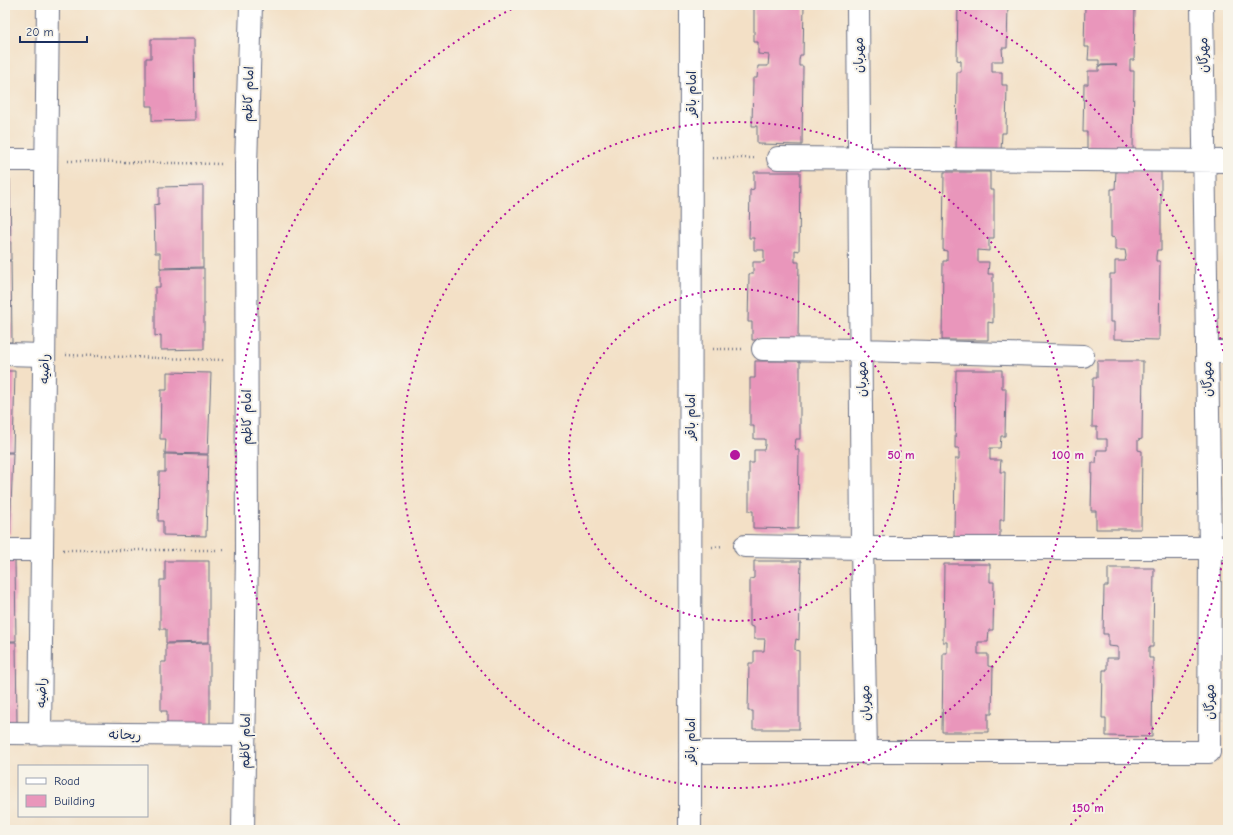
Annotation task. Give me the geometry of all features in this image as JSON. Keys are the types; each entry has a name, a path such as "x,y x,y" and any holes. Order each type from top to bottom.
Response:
{"street":[{"name":"راضیه","path":"40,734 48,5"},
{"name":"امام کاظم","path":"243,830 247,550 245,360 246,165 251,5"},
{"name":"امام باقر","path":"690,830 691,5"},
{"name":"مهربان","path":"858,5 862,548 866,753"},
{"name":"مهرگان","path":"866,753 1209,752 1219,548 1218,352 1204,161 1202,5"},
{"path":"778,158 1228,161"},
{"path":"5,160 46,160"},
{"path":"763,349 1083,356"},
{"path":"5,354 44,355"},
{"path":"745,546 862,548 1219,548"},
{"path":"5,550 42,550"},
{"name":"ریحانه","path":"5,733 245,735"},
{"path":"690,752 866,753"}],"path":[{"path":"691,158 778,158"},
{"path":"46,160 246,165"},
{"path":"690,349 763,349"},
{"path":"44,355 245,360"},
{"path":"690,548 745,546"},
{"path":"42,550 247,550"}],"building":[{"path":"754,5 804,5 803,55 800,55 799,60 799,66 803,66 802,145 757,144 757,126 752,126 753,78 757,78 758,66 768,66 769,55 758,54 758,42 754,42"},
{"path":"958,5 1008,5 1007,48 1002,48 1003,61 992,61 992,72 1002,72 1002,85 1007,85 1006,133 1002,133 1001,151 956,150 957,72 961,72 961,61 957,60"},
{"path":"1085,5 1135,5 1134,60 1130,60 1130,71 1134,71 1133,150 1087,150 1087,132 1083,132 1084,84 1088,84 1088,71 1099,71 1099,66 1117,65 1099,65 1099,60 1088,60 1089,47 1084,47"},
{"path":"151,39 194,39 195,120 152,121 152,106 146,106 146,58 151,58"},
{"path":"1116,171 1161,172 1161,250 1157,250 1156,256 1156,261 1160,261 1159,340 1114,339 1114,322 1110,322 1110,274 1115,274 1115,261 1125,261 1126,256 1125,250 1115,250 1115,238 1111,237 1111,189 1115,189"},
{"path":"754,172 800,172 799,251 795,250 795,262 799,262 798,340 752,340 752,322 748,322 749,274 753,274 753,262 764,262 764,250 754,250 754,238 749,238 750,190 754,189"},
{"path":"944,172 990,172 990,190 994,190 994,238 989,238 989,251 978,250 978,262 989,262 988,274 993,274 993,323 988,322 988,340 942,340 943,261 947,261 947,251 943,250"},
{"path":"5,179 10,179 11,260 5,260"},
{"path":"203,186 203,267 160,268 160,253 155,253 154,205 159,204 159,187"},
{"path":"5,261 11,261 12,342 5,342"},
{"path":"204,268 204,349 161,350 161,335 155,336 155,287 160,287 160,269"},
{"path":"755,361 800,361 800,439 796,439 795,445 796,450 799,450 798,529 753,528 753,511 749,511 749,463 754,463 754,450 764,450 765,445 765,439 754,439 754,426 750,426 750,378 755,378"},
{"path":"1097,361 1143,361 1142,439 1138,440 1138,450 1142,451 1141,529 1096,529 1096,511 1091,511 1092,463 1096,463 1097,450 1107,450 1107,439 1097,439 1097,427 1092,427 1093,378 1097,378"},
{"path":"956,370 1002,370 1002,388 1006,388 1005,436 1001,436 1000,448 990,448 990,460 1001,460 1000,472 1005,472 1004,520 1000,520 1000,538 954,538 955,459 959,459 959,448 955,448"},
{"path":"5,371 15,371 13,452 5,452"},
{"path":"167,372 211,373 208,454 165,453 166,439 160,439 161,390 167,390"},
{"path":"5,453 13,453 10,534 5,534"},
{"path":"165,454 208,455 206,536 163,535 163,521 158,521 159,472 165,472"},
{"path":"5,560 15,560 16,641 5,641"},
{"path":"165,561 209,561 209,642 166,643 166,629 160,629 160,580 165,580"},
{"path":"754,561 801,561 799,640 796,639 795,645 795,650 799,651 799,729 753,729 753,711 748,711 749,663 754,663 754,651 764,651 765,639 754,639 754,627 750,626 750,579 754,578"},
{"path":"944,564 990,564 990,582 994,582 993,630 989,630 988,642 978,642 978,654 988,654 988,666 993,667 992,714 988,714 988,732 942,732 943,653 947,653 947,642 943,642"},
{"path":"1108,568 1154,568 1153,647 1149,647 1149,658 1153,658 1152,737 1106,736 1106,718 1102,718 1103,670 1107,670 1107,658 1118,658 1118,647 1108,646 1108,634 1103,634 1104,586 1108,586"},
{"path":"5,642 16,642 17,723 5,723"},
{"path":"210,643 210,725 167,725 167,711 161,711 161,662 166,662 166,644"}]}
